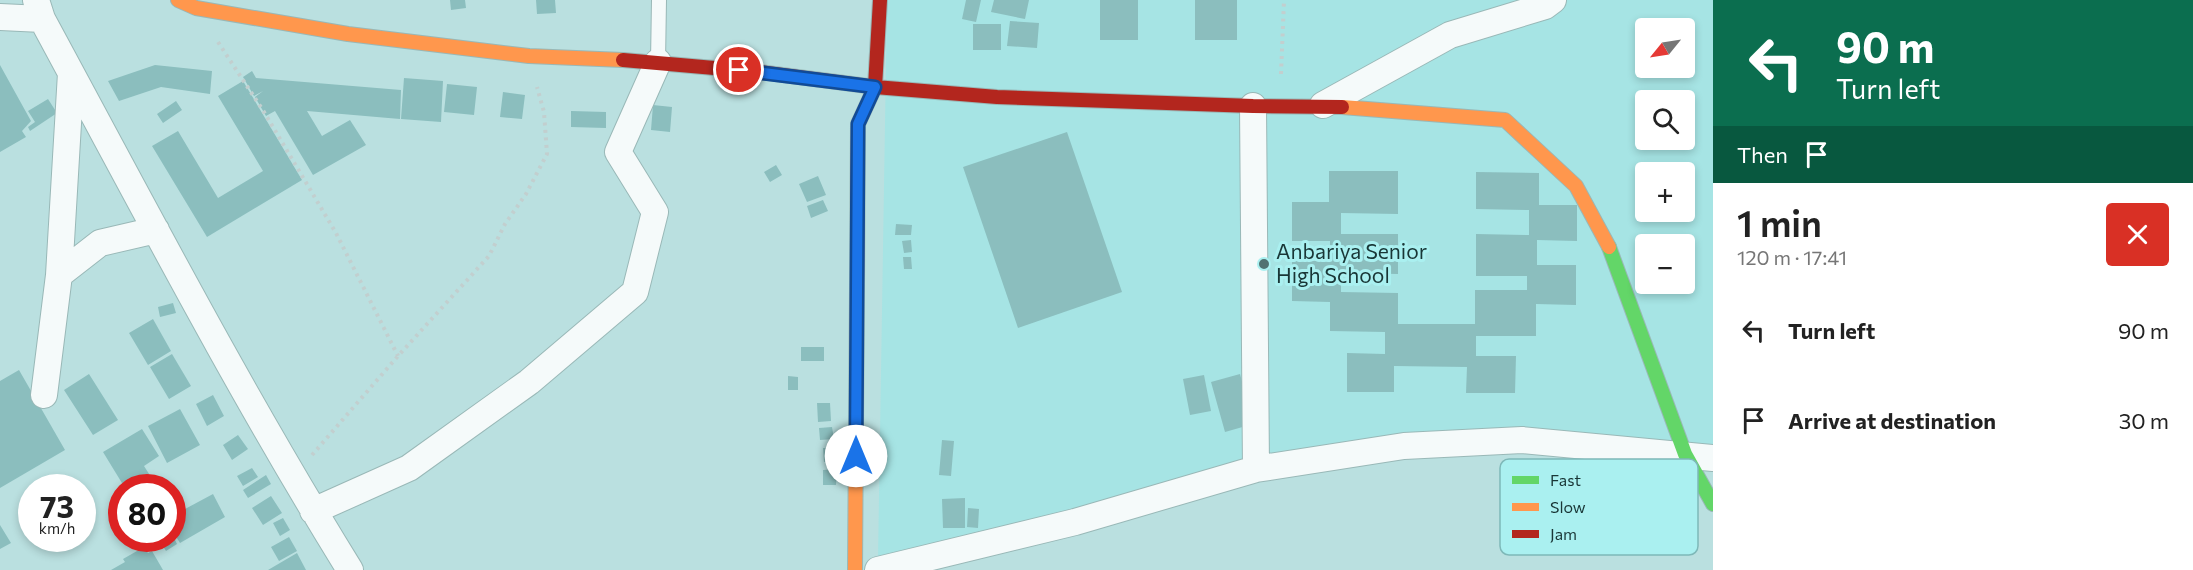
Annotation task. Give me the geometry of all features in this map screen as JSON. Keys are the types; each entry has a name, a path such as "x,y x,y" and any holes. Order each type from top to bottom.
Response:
{"main road":[{"path":"855,570 858,124 875,87 880,0"},
{"path":"191,3 348,34 529,56 658,62 875,87 997,97 1253,106 1323,105 1505,120 1576,186 1606,242 1687,459"},
{"path":"1698,478 1713,504"}],"street":[{"path":"1323,105 1450,35 1545,6 1553,0"},
{"path":"0,17 39,10 71,73 292,478 350,570"},
{"path":"313,511 409,468 529,382 635,292 655,212 618,153 658,62"},
{"path":"44,395 59,275 71,73"},
{"path":"1253,106 1256,469"},
{"path":"59,275 100,243 156,230"},
{"path":"878,570 1075,522 1256,469 1404,446 1522,440 1713,458"}],"lane":[{"path":"658,62 659,0"}],"path":[{"path":"1279,105 1284,0"},
{"path":"191,3 241,76 336,233 398,356"},
{"path":"292,478 489,256 505,224 526,194 547,154 544,112 529,56"}],"shaded area":[{"name":"Anbariya Senior High School","path":"887,0 1713,0 1713,458 1530,442 1273,463 878,559"}],"building":[{"path":"450,0 465,0 466,8 451,10"},
{"path":"536,0 555,0 556,13 537,14"},
{"path":"966,0 981,0 976,22 962,19"},
{"path":"994,0 1029,0 1025,19 991,12"},
{"path":"1100,0 1138,0 1138,40 1100,40"},
{"path":"1195,0 1237,0 1237,40 1195,40"},
{"path":"1010,21 1039,23 1037,48 1007,46"},
{"path":"973,24 1001,24 1001,50 973,50"},
{"path":"0,65 31,121 22,131 26,137 0,152"},
{"path":"155,65 212,71 210,94 161,87 119,101 108,81"},
{"path":"252,71 256,78 401,90 400,119 307,111 322,136 350,120 366,145 313,175 275,111 266,116 255,97 263,91 254,96 243,77"},
{"path":"404,78 443,81 441,122 401,119"},
{"path":"243,81 302,180 207,237 152,146 178,131 218,198 263,171 218,96"},
{"path":"447,84 477,87 474,115 444,112"},
{"path":"503,92 525,95 522,119 500,117"},
{"path":"48,99 57,113 30,131 28,127 35,122 28,111"},
{"path":"176,101 182,110 163,123 157,114"},
{"path":"653,105 672,107 670,132 651,130"},
{"path":"571,111 606,112 606,128 571,127"},
{"path":"1067,132 1122,292 1018,328 963,167"},
{"path":"776,165 782,175 770,182 764,172"},
{"path":"1329,171 1398,171 1398,214 1341,213 1341,234 1398,234 1398,274 1341,273 1341,292 1398,293 1398,324 1475,324 1475,290 1527,290 1527,276 1476,276 1476,234 1529,235 1529,210 1476,209 1476,172 1539,173 1539,205 1577,205 1577,241 1537,240 1537,265 1576,265 1576,305 1536,304 1536,336 1476,336 1476,356 1516,356 1515,393 1466,393 1467,367 1394,366 1394,392 1347,392 1347,353 1385,354 1385,332 1330,331 1330,302 1292,301 1292,261 1330,261 1330,241 1292,241 1292,202 1329,202"},
{"path":"818,176 826,195 807,202 799,184"},
{"path":"823,200 828,211 811,218 807,206"},
{"path":"896,224 912,225 911,235 895,235"},
{"path":"911,240 912,252 904,253 902,241"},
{"path":"903,257 911,257 912,269 904,269"},
{"path":"173,303 176,313 160,317 158,307"},
{"path":"153,319 171,351 148,365 129,333"},
{"path":"801,347 824,347 824,361 801,361"},
{"path":"172,354 191,386 169,399 150,367"},
{"path":"19,370 65,450 24,474 18,474 18,477 0,488 0,381"},
{"path":"89,374 118,420 93,435 64,390"},
{"path":"1240,374 1253,424 1225,432 1211,382"},
{"path":"1204,375 1211,411 1190,415 1183,379"},
{"path":"788,376 798,377 798,390 788,390"},
{"path":"213,395 224,416 207,426 196,404"},
{"path":"817,403 830,403 831,421 818,422"},
{"path":"180,409 200,445 167,463 148,426"},
{"path":"832,427 834,439 820,440 819,428"},
{"path":"142,429 159,456 144,466 149,474 116,474 103,452"},
{"path":"238,435 248,449 232,460 223,445"},
{"path":"942,440 954,441 951,476 939,475"},
{"path":"823,448 835,448 836,462 824,462"},
{"path":"252,468 258,477 243,486 237,476"},
{"path":"837,469 836,485 823,485 823,470"},
{"path":"266,475 271,484 248,498 243,490"},
{"path":"213,494 225,517 186,540 186,508"},
{"path":"271,496 282,513 263,525 252,508"},
{"path":"965,498 965,528 943,528 942,499"},
{"path":"968,508 979,509 978,528 967,527"},
{"path":"283,518 290,530 280,536 273,523"},
{"path":"0,525 11,543 0,549"},
{"path":"289,537 297,551 279,561 271,547"},
{"path":"135,552 153,552 163,570 111,570 125,562 123,559"},
{"path":"297,553 306,570 268,570"}],"traffic: fast":[{"path":"1609,247 1688,459"},
{"path":"1698,477 1713,504"}],"traffic: slow":[{"path":"178,0 196,8 348,34 529,56 623,60"},
{"path":"1342,107 1505,120 1576,186 1609,247"},
{"path":"855,570 857,285"}],"traffic: jam":[{"path":"875,87 880,0"},
{"path":"623,60 760,72 875,87 858,124 857,285"},
{"path":"875,87 997,97 1342,107"}],"place":[{"name":"Anbariya Senior High School","path":"1264,264"}],"route":[{"path":"739,70 875,87 858,124 856,456"}]}
